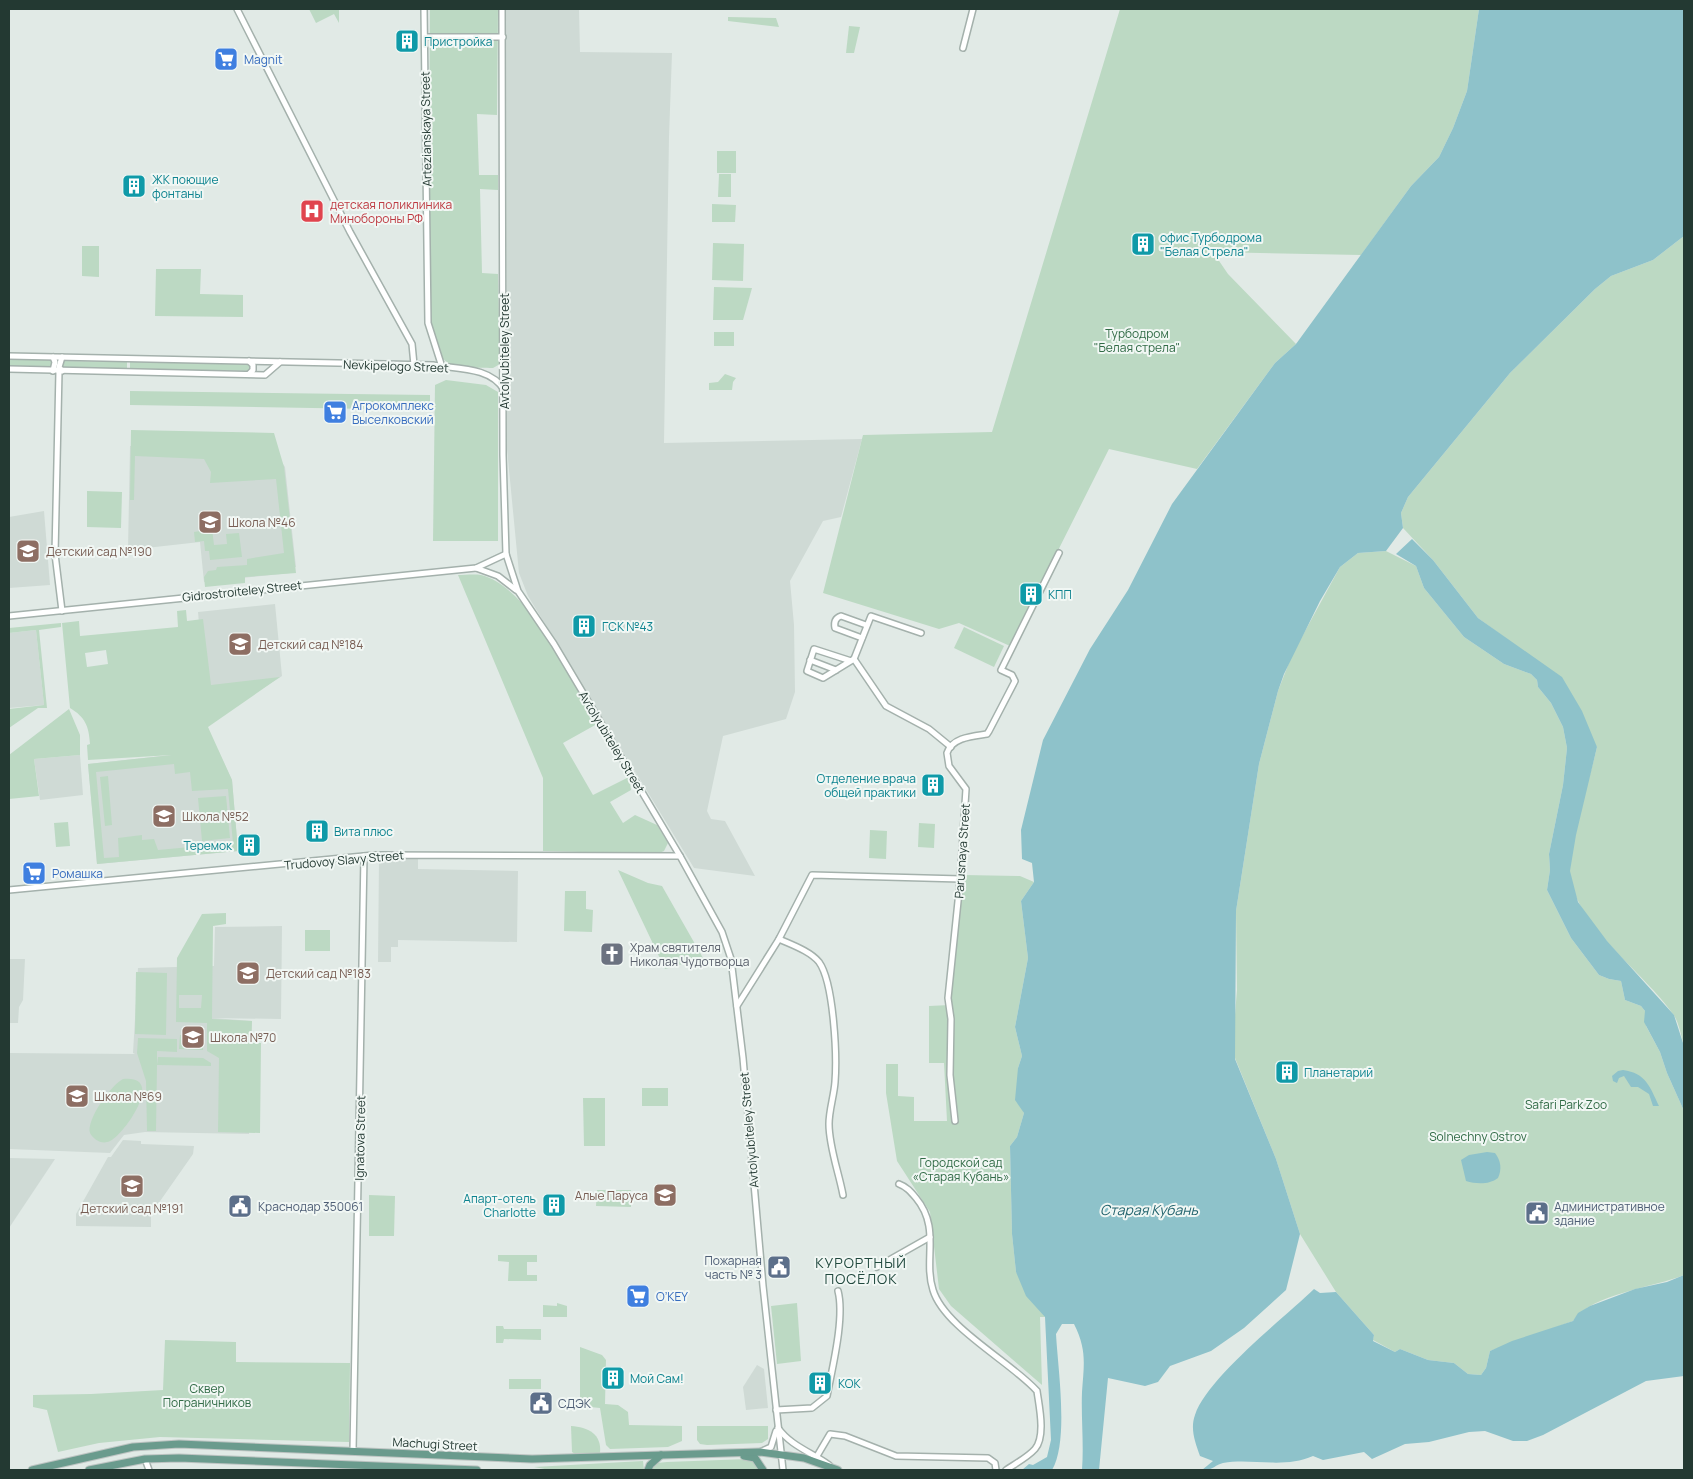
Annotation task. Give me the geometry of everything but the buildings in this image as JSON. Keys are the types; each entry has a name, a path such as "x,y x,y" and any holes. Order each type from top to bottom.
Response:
{"main road":[{"name":"Machugi Street","path":"32,1470 133,1447 163,1444 532,1459 760,1452 780,1454 835,1469"},
{"path":"724,1453 755,1458 763,1470"},
{"path":"648,1470 650,1464 661,1455"},
{"name":"Machugi Street","path":"90,1470 144,1459 234,1459 477,1470"}],"street":[{"path":"237,9 350,232 412,344 414,365"},
{"name":"Artezianskaya Street","path":"424,9 428,323 442,367"},
{"name":"Avtolyubiteley Street","path":"502,9 506,554 518,591 554,644 680,856 722,932 731,959 777,1428 783,1470"},
{"path":"963,48 973,9"},
{"path":"425,37 503,37"},
{"name":"Nevkipelogo Street","path":"9,356 414,365 473,371 493,377 504,390"},
{"path":"53,357 58,371"},
{"path":"62,357 58,371 55,554 62,611"},
{"path":"249,361 253,365 253,370 249,374"},
{"path":"9,370 264,375 280,362"},
{"path":"921,633 871,616 853,660 823,678 807,672 814,649 853,660 886,706 928,729 951,747 972,735 983,735 989,731 1015,681 1012,675 1001,670 1059,553"},
{"name":"Gidrostroiteley Street","path":"9,616 476,568 506,554"},
{"name":"Gidrostroiteley Street","path":"476,568 498,576 518,591"},
{"path":"862,638 838,631 834,628 834,624 840,616 866,625"},
{"path":"810,660 836,670"},
{"name":"Parusnaya Street","path":"951,747 946,753 950,766 966,789 960,879 948,998 951,1019 950,1068 955,1121"},
{"name":"Trudovoy Slavy Street","path":"9,890 364,856 680,856"},
{"name":"Ignatova Street","path":"353,1451 364,856"},
{"path":"737,1006 779,939 812,876 960,879"},
{"path":"779,939 813,957 818,962 826,978 832,1009 836,1058 829,1123 843,1195"},
{"path":"899,1184 907,1187 923,1206 929,1218 932,1289 943,1309 956,1323 1036,1391 1040,1410 1038,1442 1035,1449 1006,1470"},
{"path":"877,1267 930,1237"},
{"path":"776,1410 812,1408 827,1396 837,1339 840,1309 838,1292"},
{"path":"760,1452 771,1447 777,1428 795,1446 817,1456 835,1469"},
{"path":"817,1456 830,1434 845,1436 896,1456 988,1458 995,1463 996,1470"},
{"path":"144,1459 149,1470"}],"shaded area":[{"path":"506,9 579,9 580,52 672,53 664,443 862,439 841,517 823,521 790,581 794,625 795,692 786,719 723,736 707,811 711,819 725,821 755,876 694,868 528,596 519,573 507,449"},
{"name":"Школа №46","path":"130,446 273,449 285,467 296,567 291,568 291,573 204,582 200,542 128,550"},
{"name":"Детский сад №190","path":"44,511 50,585 9,588 9,517"},
{"name":"Детский сад №184","path":"275,604 282,676 244,700 206,704 198,612"},
{"path":"36,630 44,705 9,708 9,633"},
{"name":"Школа №52","path":"218,750 232,780 238,851 97,864 88,764"},
{"path":"80,755 83,795 40,800 34,759"},
{"path":"379,859 418,859 418,869 518,871 517,942 398,940 398,947 391,947 391,962 378,962"},
{"path":"282,926 281,1019 213,1018 252,1021 249,1134 145,1132 124,1135 110,1153 9,1149 9,1053 135,1054 133,1053 138,968 214,966 215,927"},
{"path":"9,959 25,959 23,1000 19,1007 18,1023 9,1023"},
{"name":"Детский сад №191","path":"123,1140 141,1141 141,1144 194,1146 193,1154 151,1214 151,1227 76,1226 76,1214 108,1157 111,1157"},
{"path":"9,1158 55,1159 9,1228"},
{"path":"757,1365 764,1369 768,1408 746,1410 743,1387"}],"green space":[{"path":"309,9 339,9 339,23 334,14 316,23"},
{"path":"430,9 498,9 497,115 477,114 479,175 498,175 498,190 480,189 482,273 498,274 500,364 493,368 463,367 446,362 437,351 430,329 428,314"},
{"name":"Турбодром \"Белая стрела\"","path":"1120,9 1479,9 1467,91 1453,128 1439,157 1411,186 1361,255 1213,252 1228,274 1296,344 1275,363 1197,469 1109,449 1010,646 959,623 939,629 823,593 863,435 992,432"},
{"path":"728,17 776,18 779,27 728,21"},
{"path":"849,26 860,27 854,53 846,53"},
{"path":"717,151 736,151 736,173 717,173"},
{"path":"719,174 731,174 731,197 718,197"},
{"path":"712,204 736,205 735,222 712,222"},
{"path":"1684,236 1684,1046 1673,1014 1661,998 1595,927 1582,908 1573,889 1570,870 1571,856 1597,747 1515,645 1478,618 1433,560 1403,528 1401,513 1408,497 1510,373 1595,289 1611,276 1653,260"},
{"path":"713,243 744,244 743,281 712,280"},
{"path":"82,246 99,246 99,277 82,276"},
{"path":"156,269 201,269 200,294 243,295 243,317 155,316"},
{"path":"714,287 752,288 743,320 713,320"},
{"path":"714,332 734,332 734,346 714,346"},
{"path":"9,360 51,360 52,367 9,367"},
{"path":"63,361 127,362 127,369 63,368"},
{"path":"130,362 250,363 251,365 250,371 130,369"},
{"path":"725,374 736,378 733,382 732,390 709,390 709,383 718,382"},
{"path":"446,380 486,385 498,392 498,541 433,541 435,385"},
{"path":"130,391 430,395 430,410 130,405"},
{"path":"131,430 274,433 284,467 296,573 245,577 245,583 205,587 204,577 208,571 216,570 217,567 247,565 247,559 284,553 276,479 210,483 211,472 204,459 135,456 134,500 130,500"},
{"path":"87,491 122,492 121,528 87,527"},
{"path":"200,520 211,521 214,545 227,544 226,534 239,533 242,557 210,560 209,551 205,551 204,541 195,542 194,532 200,531"},
{"name":"Solnechny Ostrov","path":"1386,551 1416,566 1424,588 1464,637 1504,664 1531,674 1537,680 1538,687 1551,703 1563,727 1567,748 1563,785 1549,854 1550,870 1547,890 1571,938 1599,975 1621,981 1625,1000 1641,1006 1645,1011 1646,1026 1660,1052 1684,1111 1684,1275 1608,1298 1594,1304 1573,1321 1490,1351 1486,1368 1481,1375 1468,1374 1454,1363 1428,1360 1400,1349 1395,1352 1373,1340 1374,1335 1336,1292 1300,1234 1276,1159 1235,1058 1234,1027 1237,990 1236,911 1259,764 1278,691 1292,655 1340,567 1358,553"},
{"path":"458,575 481,575 499,583 516,597 533,616 563,662 597,724 563,743 593,795 629,777 631,790 610,802 623,823 635,815 657,825 668,843 664,851 657,854 543,851 543,778"},
{"path":"186,610 187,621 203,619 211,685 280,677 208,727 232,780 238,851 97,864 88,764 172,755 88,760 87,745 90,744 89,732 83,719 70,708 62,623 79,621 80,636 178,627 177,611","holes":["106,650 108,664 87,667 85,653","174,764 175,774 190,772 192,791 228,789 233,843 158,850 154,839 142,840 142,835 118,838 119,857 104,858 96,772"]},
{"path":"61,623 61,627 39,630 47,708 38,708 9,728 9,709 44,705 36,630 9,633 9,628"},
{"path":"964,627 1004,646 994,667 954,648"},
{"path":"69,709 80,735 80,755 34,759 39,796 9,799 9,755"},
{"path":"108,776 112,825 105,826 100,777"},
{"path":"226,796 230,838 202,841 198,798"},
{"path":"68,822 70,846 56,847 54,823"},
{"path":"919,823 935,824 934,848 918,847"},
{"path":"870,830 887,831 886,859 869,858"},
{"path":"618,870 648,883 662,886 703,958 665,969"},
{"name":"Городской сад «Старая Кубань»","path":"964,875 1020,876 1034,882 1021,901 1028,958 1015,1027 1022,1056 1018,1068 1021,1105 1024,1113 1017,1137 1010,1146 1012,1234 1016,1272 1045,1317 1040,1317 1042,1385 951,1306 939,1289 930,1212 897,1161 886,1093 886,1064 898,1064 898,1096 914,1097 914,1121 947,1121 944,1063 929,1063 929,1006 950,1005"},
{"path":"565,891 586,891 586,909 593,910 592,932 564,931"},
{"path":"226,913 226,924 213,926 212,1019 252,1021 251,1043 261,1043 260,1133 218,1132 219,1058 207,1051 207,1023 176,1022 177,958 202,914","holes":["179,995 202,995 201,1008 179,1008"]},
{"path":"305,930 330,930 330,951 305,951"},
{"path":"136,972 167,973 166,1035 135,1034"},
{"path":"180,1035 203,1035 203,1050 179,1049"},
{"path":"138,1038 177,1039 177,1052 157,1051 156,1131 147,1131 146,1081 137,1053"},
{"path":"158,1057 203,1058 211,1063 211,1066 157,1065"},
{"path":"123,1079 136,1080 142,1086 142,1095 138,1107 116,1137 107,1142 98,1141 90,1133 92,1120 106,1095"},
{"path":"642,1088 668,1088 668,1106 642,1106"},
{"path":"583,1098 605,1098 605,1146 584,1146"},
{"path":"597,1190 631,1190 631,1207 596,1206"},
{"path":"369,1195 395,1196 394,1236 369,1236"},
{"path":"498,1255 537,1255 537,1262 527,1262 527,1275 537,1275 537,1281 508,1281 509,1262 498,1261"},
{"path":"557,1303 567,1306 567,1317 543,1317 543,1305 557,1306"},
{"path":"797,1303 801,1361 777,1364 771,1306"},
{"path":"496,1326 503,1326 504,1329 541,1329 541,1340 504,1339 503,1343 496,1343"},
{"name":"Сквер Пограничников","path":"165,1340 236,1342 236,1362 350,1363 349,1442 160,1437 99,1443 58,1452 47,1410 33,1407 33,1395 163,1390"},
{"path":"580,1347 602,1355 606,1360 605,1404 618,1405 628,1412 629,1425 682,1426 682,1441 668,1447 610,1449 606,1445 600,1408 590,1407 580,1402"},
{"path":"509,1379 541,1379 541,1389 509,1389"},
{"path":"571,1426 583,1428 593,1433 599,1441 600,1453 575,1454 572,1452"},
{"path":"697,1426 768,1426 768,1439 762,1443 700,1444 697,1440"},
{"path":"754,1460 759,1470 653,1470 652,1468 657,1463 667,1462"},
{"path":"643,1461 644,1470 550,1470 534,1467"}],"water":[{"name":"Старая Кубань","path":"1479,9 1684,9 1684,236 1653,260 1611,276 1595,289 1510,373 1408,497 1401,513 1403,528 1386,551 1358,553 1340,567 1320,601 1284,674 1278,691 1259,764 1236,911 1235,1059 1276,1159 1300,1234 1286,1290 1244,1328 1211,1351 1170,1366 1158,1382 1145,1386 1108,1378 1099,1470 1082,1470 1083,1350 1074,1324 1062,1324 1056,1334 1061,1405 1060,1442 1057,1457 1052,1470 1022,1470 1029,1464 1033,1465 1047,1457 1051,1440 1045,1317 1026,1296 1016,1272 1012,1234 1010,1146 1017,1137 1024,1113 1015,1100 1018,1068 1022,1056 1015,1027 1028,958 1021,901 1034,882 1032,863 1022,859 1021,830 1043,740 1090,649 1128,590 1172,504 1275,363 1296,344 1411,186 1439,157 1453,128 1467,91"},
{"path":"1412,539 1433,560 1478,618 1562,677 1582,711 1597,747 1576,835 1570,871 1578,902 1607,941 1674,1015 1684,1046 1684,1111 1660,1052 1644,1022 1645,1011 1641,1006 1625,1000 1621,981 1599,975 1571,938 1547,890 1550,870 1549,854 1563,785 1567,748 1563,727 1551,703 1538,687 1537,680 1531,674 1504,664 1464,637 1424,588 1416,566 1396,554"},
{"path":"1623,1070 1637,1074 1646,1082 1659,1106 1653,1106 1649,1094 1638,1087 1631,1087 1624,1076 1619,1078 1617,1083 1613,1081 1612,1076 1618,1071"},
{"path":"1487,1152 1495,1153 1499,1159 1500,1171 1498,1178 1491,1182 1482,1183 1466,1181 1461,1160 1469,1155"},
{"path":"1684,1275 1684,1376 1646,1381 1543,1435 1527,1441 1513,1441 1485,1431 1469,1432 1429,1442 1405,1444 1372,1459 1364,1452 1323,1460 1313,1456 1302,1460 1279,1463 1223,1463 1210,1469 1202,1470 1213,1461 1200,1456 1194,1436 1193,1425 1195,1415 1202,1400 1214,1384 1248,1349 1314,1289 1320,1293 1336,1292 1374,1335 1373,1341 1395,1352 1400,1349 1428,1360 1454,1363 1468,1374 1481,1375 1486,1368 1490,1351 1512,1341 1573,1321 1578,1313 1590,1306 1635,1289 1667,1282"}],"place":[{"name":"Пристройка","path":"407,41"},
{"name":"Magnit","path":"226,59"},
{"name":"ЖК поющие фонтаны","path":"134,186"},
{"name":"детская поликлиника Минобороны РФ","path":"312,211"},
{"name":"офис Турбодрома \"Белая Стрела\"","path":"1143,244"},
{"name":"Агрокомплекс Выселковский","path":"335,412"},
{"name":"Школа №46","path":"210,522"},
{"name":"Детский сад №190","path":"28,551"},
{"name":"КПП","path":"1031,594"},
{"name":"ГСК №43","path":"584,626"},
{"name":"Детский сад №184","path":"240,644"},
{"name":"Отделение врача общей практики","path":"933,785"},
{"name":"Школа №52","path":"164,816"},
{"name":"Вита плюс","path":"317,831"},
{"name":"Теремок","path":"249,845"},
{"name":"Ромашка","path":"34,873"},
{"name":"Храм святителя Николая Чудотворца","path":"612,954"},
{"name":"Детский сад №183","path":"248,973"},
{"name":"Школа №70","path":"193,1037"},
{"name":"Планетарий","path":"1287,1072"},
{"name":"Школа №69","path":"77,1096"},
{"name":"Детский сад №191","path":"132,1186"},
{"name":"Алые Паруса","path":"665,1195"},
{"name":"Апарт-отель Charlotte","path":"554,1205"},
{"name":"Краснодар 350061","path":"240,1206"},
{"name":"Административное здание","path":"1537,1213"},
{"name":"Пожарная часть № 3","path":"779,1267"},
{"name":"O’KEY","path":"638,1296"},
{"name":"Мой Сам!","path":"613,1378"},
{"name":"КОК","path":"820,1383"},
{"name":"СДЭК","path":"541,1403"}],"district":[{"name":"КУРОРТНЫЙ ПОСЁЛОК","path":"861,1270"}],"park label":[{"name":"Safari Park Zoo","path":"1566,1104"}]}
